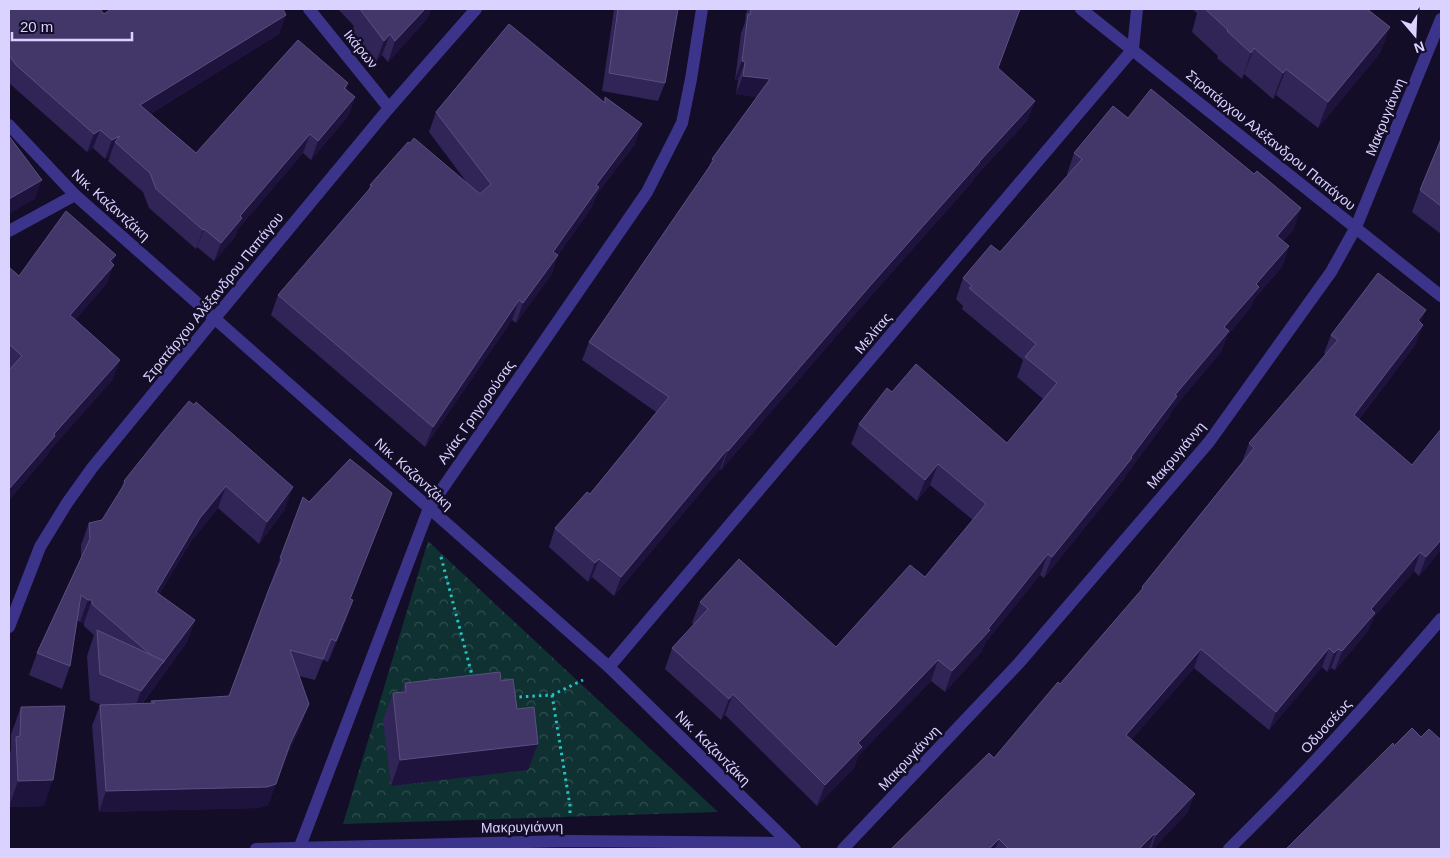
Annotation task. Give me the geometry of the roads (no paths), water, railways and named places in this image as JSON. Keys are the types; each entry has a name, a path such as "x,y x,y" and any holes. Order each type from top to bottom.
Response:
{"street":[{"name":"Ικάρων","path":"309,9 389,108"},
{"name":"Στρατάρχου Αλέξανδρου Παπάγου","path":"9,627 40,548 67,503 92,468 389,108 476,9"},
{"name":"Αγίας Γρηγορούσας","path":"299,848 428,508 647,192 682,123 702,9"},
{"name":"Στρατάρχου Αλέξανδρου Παπάγου","path":"1080,9 1133,49 1441,296"},
{"path":"1133,49 1137,9"},
{"name":"Μακρυγιάννη","path":"843,849 1019,663 1209,442 1331,272 1356,227 1441,19"},
{"name":"Μελίτας","path":"610,667 1133,49"},
{"name":"Νικ. Καζαντζάκη","path":"9,126 75,194 610,667 792,846"},
{"path":"9,230 75,194"},
{"name":"Οδυσσέως","path":"1229,849 1274,805 1441,619"},
{"name":"Μακρυγιάννη","path":"256,849 567,845 792,846"}]}
